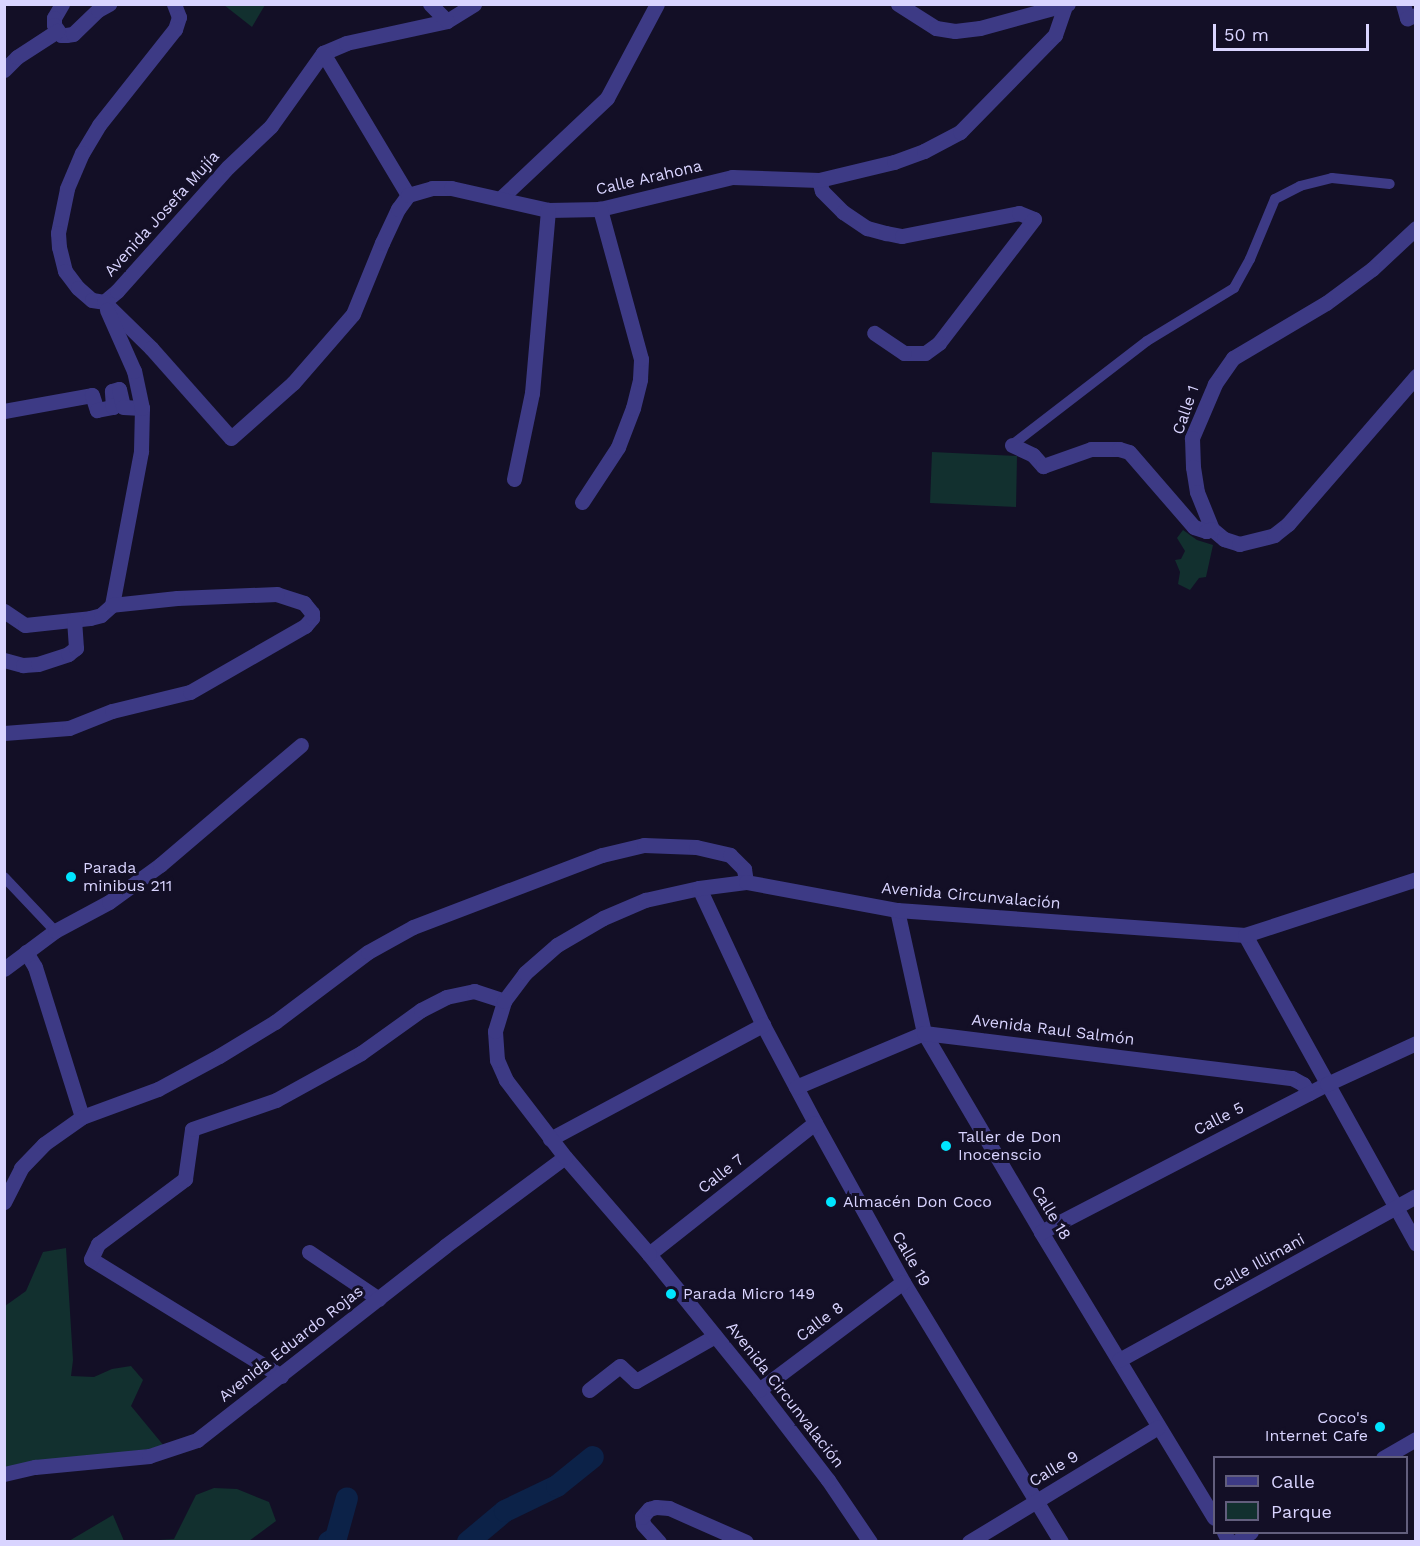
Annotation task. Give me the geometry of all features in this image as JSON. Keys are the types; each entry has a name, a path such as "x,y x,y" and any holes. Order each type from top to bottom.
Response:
{"street":[{"path":"62,4 54,18 57,31 61,35 73,33 98,10 109,4"},
{"name":"Avenida Josefa Mujía","path":"174,4 179,17 175,29 99,125 82,153 61,213 59,247 65,271 92,300 104,302 117,291 228,167 271,126 323,53"},
{"path":"430,4 447,21"},
{"path":"104,302 151,348 231,438 293,383 353,314 382,243 398,209 408,195 323,53 346,43 447,21 474,4"},
{"path":"502,197 607,98 657,4"},
{"path":"898,4 936,28 955,31 980,28 1067,5"},
{"path":"1403,4 1407,18 1416,15"},
{"name":"Calle Arahona","path":"408,195 432,188 451,188 502,197 548,210 600,209 732,177 819,180 894,162 924,151 960,132 1055,35 1067,5"},
{"path":"4,70 17,57 57,31"},
{"path":"819,180 822,191 843,212 867,228 885,233 902,236 1019,213 1034,219 946,334 925,353 904,353 874,333"},
{"path":"582,502 618,447 633,408 639,379 640,359 600,209"},
{"path":"514,479 532,393 548,210"},
{"name":"Calle 1","path":"1212,529 1197,492 1192,438 1215,384 1233,358 1326,303 1372,269 1416,228"},
{"path":"4,611 25,624 102,615 112,605 141,451 142,408 134,371 104,302"},
{"path":"1012,445 1033,455 1042,466 1091,449 1119,449 1129,452 1194,527 1206,531 1212,529 1224,539 1239,544 1274,535 1288,524 1416,376"},
{"path":"4,411 92,395 97,410 113,407 112,390 119,389 123,407 142,408"},
{"path":"4,733 69,728 112,711 190,692 304,626 312,618 304,603 277,594 177,598 112,605"},
{"path":"4,660 23,665 38,664 68,654 76,648 74,620"},
{"path":"4,969 55,931 109,902 160,865 301,744"},
{"path":"4,1202 21,1168 44,1144 82,1117 158,1089 219,1056 274,1022 368,952 413,927 602,855 644,845 696,847 729,855 744,869 746,882"},
{"name":"Avenida Circunvalación","path":"870,1542 828,1480 759,1390 649,1254 550,1139 507,1080 497,1060 495,1031 504,1000 525,973 557,945 603,918 645,900 699,888 746,882 897,910 1245,935 1416,879"},
{"name":"Calle 19","path":"699,888 763,1025 903,1282 1061,1542"},
{"name":"Calle 18","path":"897,910 924,1033 1041,1232 1213,1515"},
{"path":"1245,935 1416,1244"},
{"path":"26,952 35,967 82,1117"},
{"path":"281,1376 91,1259 98,1245 186,1179 192,1129 276,1100 361,1053 421,1010 446,997 474,991 504,1000"},
{"path":"550,1139 763,1025"},
{"name":"Avenida Raul Salmón","path":"796,1087 924,1033 1292,1078 1303,1084 1309,1093"},
{"name":"Calle 5","path":"1041,1232 1309,1093 1416,1043"},
{"name":"Calle 7","path":"649,1254 815,1123"},
{"name":"Avenida Eduardo Rojas","path":"4,1474 35,1467 123,1460 168,1451 197,1440 565,1157"},
{"name":"Calle Illimani","path":"1119,1360 1416,1196"},
{"path":"309,1252 378,1299"},
{"name":"Calle 8","path":"759,1390 903,1282"},
{"path":"590,1390 620,1366 636,1381 715,1336"},
{"name":"Calle 9","path":"969,1542 1158,1427"},
{"path":"1386,1456 1416,1439"},
{"path":"659,1542 643,1524 642,1517 649,1509 656,1507 669,1508 746,1542"},
{"path":"1236,1542 1249,1534"}],"lane":[{"path":"1012,445 1147,341 1234,288 1250,259 1275,199 1300,186 1332,178 1390,184"},
{"path":"4,877 55,931"}],"green space":[{"path":"224,5 265,5 252,27"},
{"path":"932,452 1017,456 1016,507 930,503"},
{"path":"1183,530 1197,540 1213,545 1206,577 1199,578 1190,590 1178,584 1180,572 1175,560 1181,559 1185,551 1177,538"},
{"path":"66,1248 73,1360 71,1376 94,1377 112,1369 131,1366 143,1380 131,1406 164,1446 5,1478 5,1306 26,1291 43,1252"},
{"path":"214,1488 237,1489 269,1502 276,1521 249,1541 144,1541 174,1539 196,1495"},
{"path":"113,1515 124,1541 69,1541"}],"waterway":[{"path":"468,1542 505,1511 557,1486 593,1457"},
{"path":"329,1542 336,1538 347,1498"}],"place":[{"name":"Parada minibus 211","path":"71,877"},
{"name":"Taller de Don Inocenscio","path":"946,1146"},
{"name":"Almacén Don Coco","path":"831,1202"},
{"name":"Parada Micro 149","path":"671,1294"},
{"name":"Coco's Internet Cafe","path":"1380,1427"}]}
